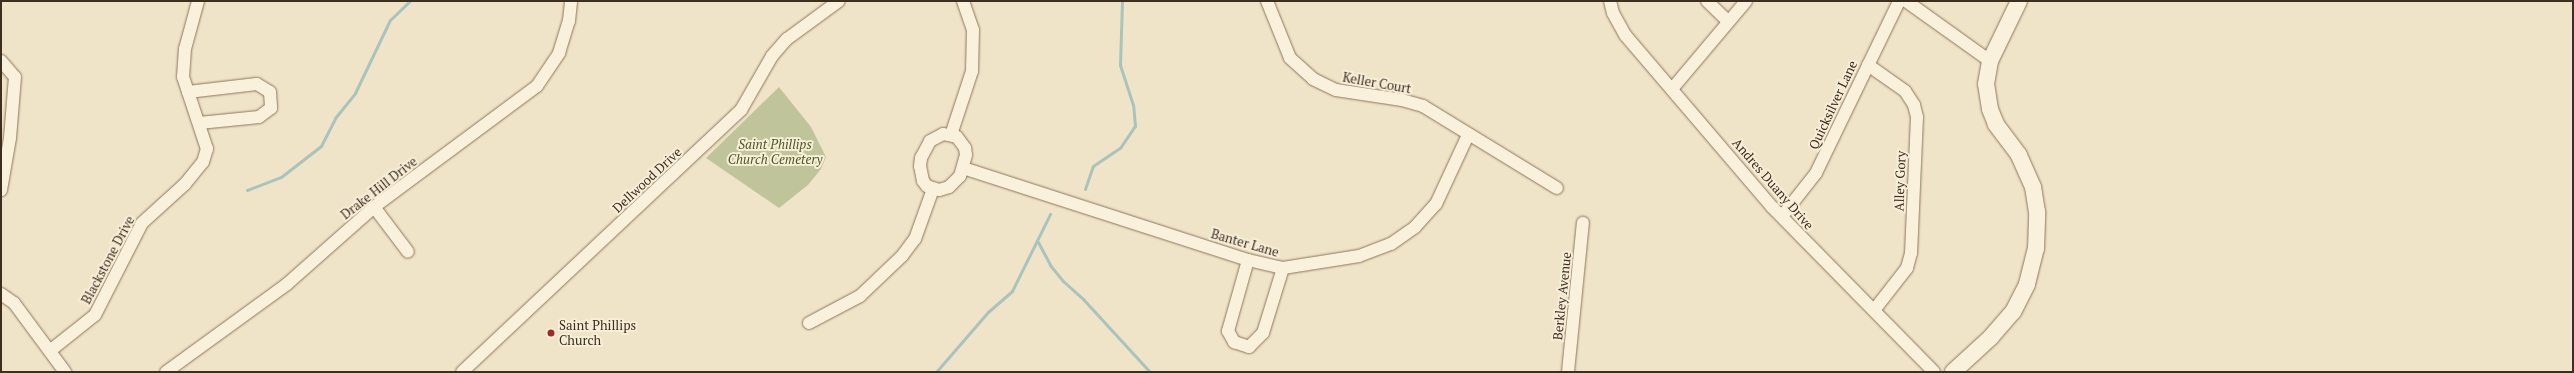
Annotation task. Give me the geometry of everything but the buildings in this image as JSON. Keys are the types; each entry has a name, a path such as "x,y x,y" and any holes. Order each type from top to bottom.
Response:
{"street":[{"name":"Blackstone Drive","path":"51,350 95,315 142,223 170,195 185,184 203,162 207,149 183,76 185,49 198,1"},
{"name":"Drake Hill Drive","path":"166,372 287,284 374,207 538,86 559,53 569,21 571,1"},
{"name":"Dellwood Drive","path":"462,372 742,110 772,56 786,39 839,1"},
{"path":"951,134 972,71 973,30 962,1"},
{"name":"Keller Court","path":"1267,1 1290,58 1313,79 1336,90 1402,100 1424,106 1468,135 1557,188"},
{"name":"Andres Duany Drive","path":"1610,1 1613,13 1626,36 1772,207 1804,241 1875,309 1934,372"},
{"path":"1707,1 1728,21"},
{"path":"1672,89 1746,1"},
{"name":"Quicksilver Lane","path":"1782,216 1816,173 1900,1"},
{"path":"1906,1 1990,61"},
{"path":"1953,372 1991,337 2013,312 2027,284 2036,249 2037,212 2033,187 2019,155 1996,124 1990,109 1986,84 1990,61 2019,1"},
{"path":"1,61 15,77 11,131 1,190"},
{"name":"Alley Gory","path":"1868,65 1905,91 1914,105 1917,117 1911,253 1907,268 1875,309"},
{"path":"188,92 257,84 270,92 271,108 259,117 199,123"},
{"path":"943,134 951,134 956,137 964,148 966,156 963,168 960,176 949,187 944,190 933,190 923,181 920,166 921,158 930,140 943,134"},
{"name":"Banter Lane","path":"963,168 1248,260 1283,268 1359,256 1391,244 1415,227 1436,204 1468,135"},
{"path":"809,323 860,296 902,256 915,239 933,190"},
{"path":"374,207 408,252"},
{"name":"Berkley Avenue","path":"1568,372 1583,223"},
{"path":"1248,260 1228,331 1234,342 1249,347 1263,333 1283,268"},
{"path":"1,294 14,303 51,350 65,372"}],"green space":[{"name":"Saint Phillips Church Cemetery","path":"779,87 811,127 826,157 821,169 808,185 779,208 706,158"}],"waterway":[{"path":"247,190 281,177 321,146 335,118 355,93 390,20 410,1"},
{"path":"1085,189 1093,166 1120,148 1135,126 1133,105 1120,65 1122,1"},
{"path":"936,372 988,312 1012,291 1050,214"},
{"path":"1038,242 1050,265 1063,281 1084,300 1150,372"}],"place":[{"name":"Saint Phillips Church","path":"551,333"}]}
